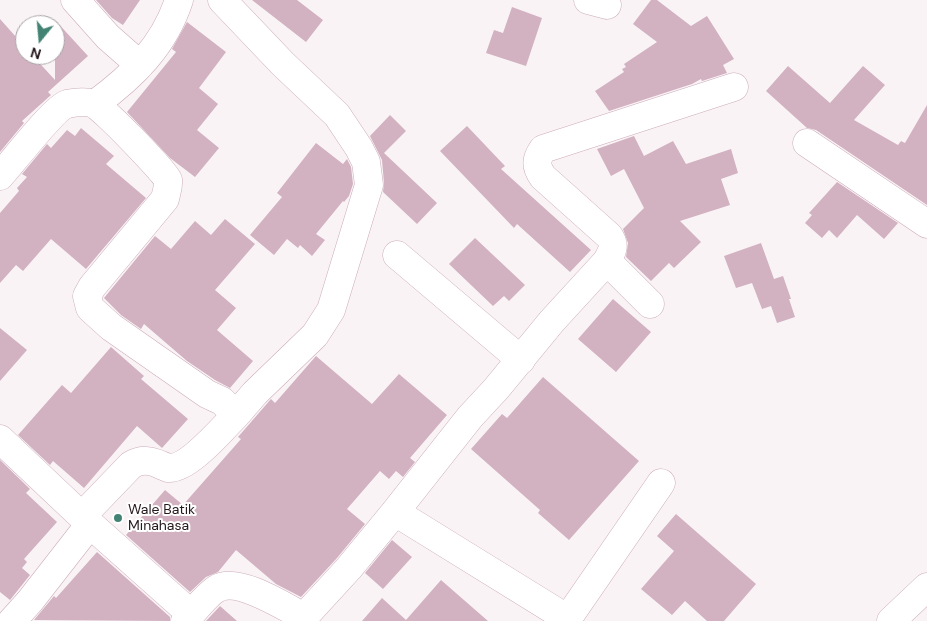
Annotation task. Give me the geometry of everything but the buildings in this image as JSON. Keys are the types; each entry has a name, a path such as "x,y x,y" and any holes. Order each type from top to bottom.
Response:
{"street":[{"path":"75,0 108,37 140,65"},
{"path":"95,104 125,82 159,42 173,20 180,0"},
{"path":"12,621 30,601 86,520 131,465 139,460 147,460 169,468 178,466 204,449 255,393 315,335 331,310 370,185 366,162 337,115 283,64 222,0"},
{"path":"0,440 188,618 217,588 229,585 244,588 307,619 470,417 496,389 552,321 607,261 613,250 613,242 609,236 538,170 536,163 544,149 734,86"},
{"path":"0,176 50,119 65,105 80,102 95,104 156,164 167,178 168,184 165,199 92,287 87,296 88,305 111,327 207,394 222,401 236,415"},
{"path":"807,143 927,224"},
{"path":"397,255 520,360"},
{"path":"607,261 650,304"},
{"path":"395,512 567,620 661,483"},
{"path":"892,621 927,587"}],"place":[{"name":"Wale Batik Minahasa","path":"118,518"}]}
